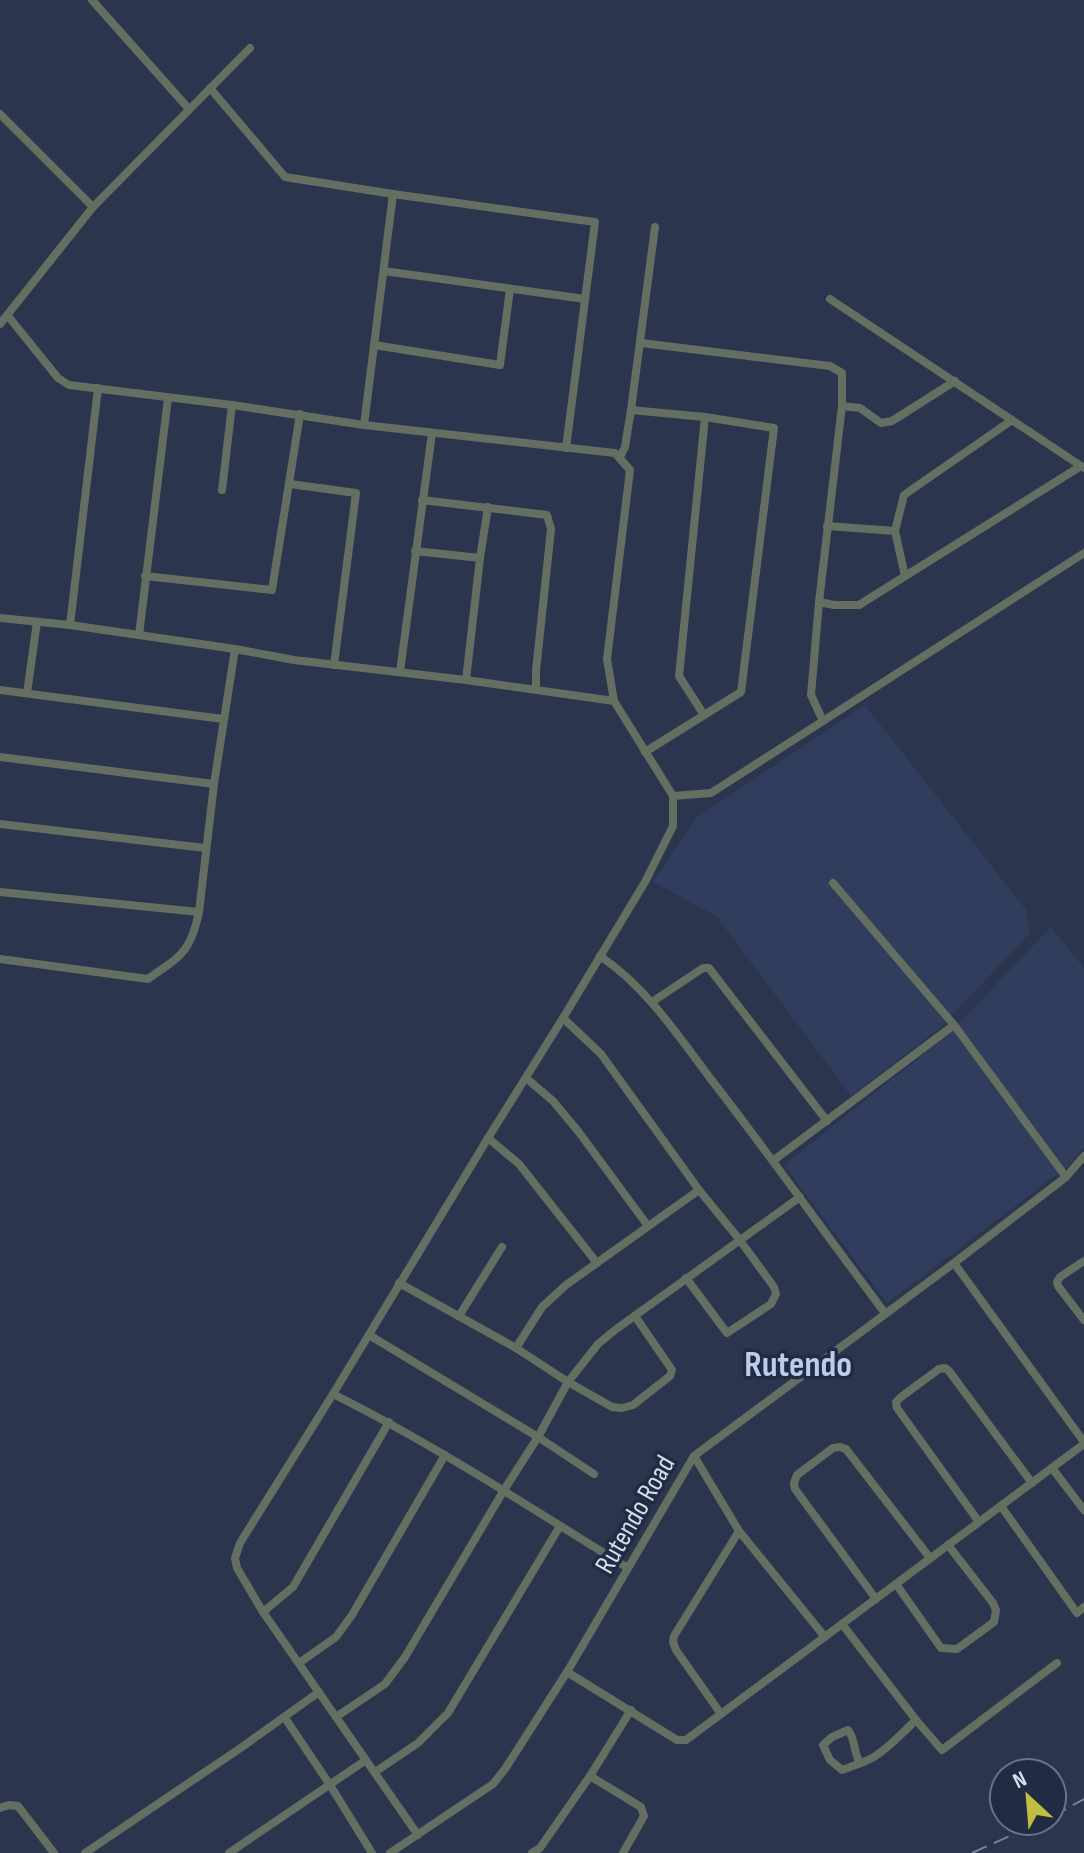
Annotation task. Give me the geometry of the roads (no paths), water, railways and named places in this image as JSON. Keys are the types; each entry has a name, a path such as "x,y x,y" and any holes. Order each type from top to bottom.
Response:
{"street":[{"path":"92,0 189,109"},
{"path":"0,324 93,207 250,48"},
{"path":"210,88 285,177 595,222 566,448"},
{"path":"0,114 93,207"},
{"path":"364,425 393,194"},
{"path":"620,457 625,447 631,410 655,227"},
{"path":"384,271 585,299"},
{"path":"374,345 500,365 510,289"},
{"path":"819,602 859,605 1082,467 830,299"},
{"path":"8,316 58,378 69,385 364,425 615,453 630,470 607,659 614,701 673,796 673,826 645,882 240,1543 235,1558 237,1568 263,1612 418,1835"},
{"path":"641,343 830,366 842,373 842,406 811,695 823,721"},
{"path":"842,406 860,408 881,423 892,421 955,381"},
{"path":"70,625 98,388"},
{"path":"139,635 168,398"},
{"path":"222,490 232,405"},
{"path":"631,410 774,428 741,692 645,752"},
{"path":"145,576 272,590 300,414"},
{"path":"704,715 679,676 705,417"},
{"path":"905,576 895,531 904,495 1012,420"},
{"path":"400,672 432,433"},
{"path":"290,484 356,493 334,665"},
{"path":"422,500 547,515 551,529 536,689"},
{"path":"466,680 488,507"},
{"path":"827,526 895,531"},
{"path":"415,551 480,558"},
{"path":"673,796 711,793 1084,553"},
{"path":"0,618 70,625 294,660 614,701"},
{"path":"27,693 37,622"},
{"path":"0,959 148,979 184,953 194,933 199,912 205,848 235,649"},
{"path":"0,690 223,719"},
{"path":"0,757 214,784"},
{"path":"0,824 205,848"},
{"path":"833,883 954,1025 1066,1177"},
{"path":"0,892 199,912"},
{"path":"600,956 620,970 652,1002 774,1160 885,1313"},
{"path":"652,1002 703,968 709,968 827,1121"},
{"path":"563,1018 601,1054 699,1190 739,1239 776,1294 771,1304 727,1333 686,1278"},
{"path":"774,1160 954,1025"},
{"path":"526,1078 553,1101 578,1131 648,1226"},
{"path":"488,1138 519,1164 597,1263"},
{"name":"Rutendo Road","path":"390,1853 493,1784 505,1769 567,1672 694,1456 1066,1177 1084,1156"},
{"path":"516,1348 542,1307 566,1285 699,1190"},
{"path":"336,1717 385,1684 405,1657 568,1382 598,1344 800,1197"},
{"path":"459,1316 502,1247"},
{"path":"1084,1261 1057,1282 1084,1320"},
{"path":"567,1672 677,1740 686,1740 1084,1443 954,1263"},
{"path":"399,1283 516,1348 612,1407 633,1405 670,1376 672,1370 635,1316"},
{"path":"369,1335 594,1474"},
{"path":"979,1522 897,1408 896,1402 901,1397 939,1369 949,1371 1032,1483"},
{"path":"333,1394 445,1455 628,1568"},
{"path":"263,1612 293,1587 389,1422"},
{"path":"876,1599 795,1489 797,1475 833,1448 846,1449 930,1558"},
{"path":"299,1663 336,1637 352,1615 445,1455"},
{"path":"694,1456 739,1531 825,1637"},
{"path":"1052,1468 1084,1510"},
{"path":"1001,1506 1077,1613 1084,1607"},
{"path":"375,1772 418,1743 448,1713 560,1526"},
{"path":"721,1714 673,1642 739,1531"},
{"path":"896,1584 941,1648 957,1649 994,1622 996,1610 993,1603 948,1545"},
{"path":"842,1624 942,1750 1057,1663"},
{"path":"87,1852 319,1692"},
{"path":"532,1853 540,1848 590,1776 631,1710"},
{"path":"285,1718 372,1853"},
{"path":"860,1763 848,1730 823,1745 830,1760 842,1770 860,1763 874,1757 916,1720"},
{"path":"229,1853 366,1760"},
{"path":"590,1776 643,1810 644,1816 623,1853"},
{"path":"0,1808 18,1806 54,1853"}],"railway":[{"path":"1068,1808 1084,1799"},
{"path":"972,1853 1008,1837"}],"district":[{"name":"Rutendo","path":"798,1363"}]}
